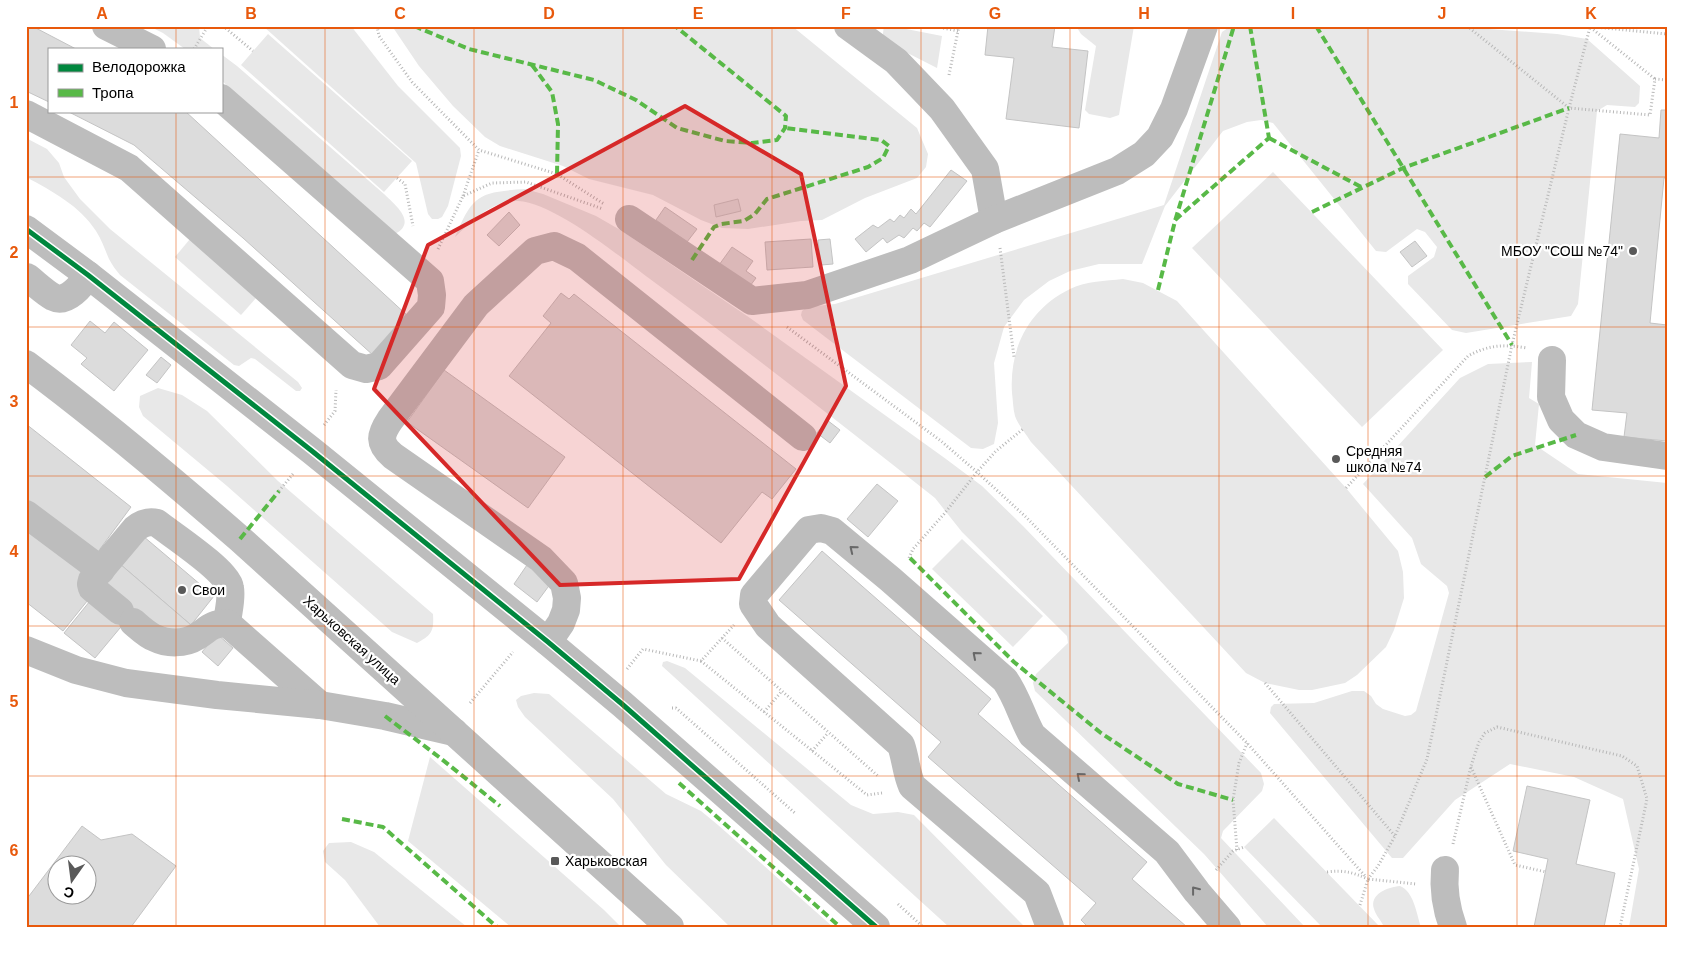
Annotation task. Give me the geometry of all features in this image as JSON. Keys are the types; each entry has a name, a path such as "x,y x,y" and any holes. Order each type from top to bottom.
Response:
{"street":[{"path":"106,26 150,48"},
{"path":"848,26 896,61 942,109 986,169 994,220"},
{"path":"629,219 752,301 807,295 910,260 994,220 1117,171 1144,154 1160,137 1174,109 1204,26"},
{"path":"26,114 129,168 352,365 366,369 379,366 431,307 430,281 222,99"},
{"path":"26,229 88,275 312,451 548,642 615,698 876,927"},
{"path":"548,642 561,623 566,610 567,598 564,583 541,559 393,456 386,450 382,441 383,431 390,420 476,305 535,251 554,246 577,256 803,437"},
{"path":"27,277 54,298 61,298 69,295 81,285 88,275"},
{"path":"1552,360 1551,397 1561,420 1576,435 1603,447 1667,456"},
{"name":"Харьковская улица","path":"26,364 62,391 190,496 670,927"},
{"path":"26,514 101,570"},
{"path":"227,623 230,586 226,578 216,568 157,523 142,524 135,529 92,580 92,588 154,638 164,642 182,642 194,639 215,624 227,623 320,705"},
{"path":"1050,927 1037,893 903,788 906,760 901,745 768,626 753,604 754,595 809,530 821,528 832,531 1005,680 1013,692 1032,735 1167,852 1197,892 1227,927"},
{"path":"26,650 76,670 126,683 217,695 320,705 385,716 454,732"},
{"path":"190,674 217,695"},
{"path":"1445,870 1445,902 1453,927"}],"path":[{"path":"195,48 208,26"},
{"path":"223,26 253,51"},
{"path":"377,26 379,36 412,82 478,150 557,174 629,219"},
{"path":"933,26 958,31"},
{"path":"942,109 959,26"},
{"path":"1467,26 1569,108 1650,115 1655,79"},
{"path":"1584,26 1667,34"},
{"path":"1360,905 1368,879 1378,866 1395,836 1427,759 1512,345 1590,27"},
{"path":"1590,27 1655,79 1667,80"},
{"path":"430,281 434,256 463,196 478,150"},
{"path":"463,196 492,183 526,182 629,219"},
{"path":"994,220 1001,252 1014,357"},
{"path":"752,301 941,441 1027,518 1247,743 1368,879"},
{"path":"1346,488 1468,356 1482,348 1512,345"},
{"path":"322,428 335,411 337,352"},
{"path":"913,549 996,451 1023,429"},
{"path":"702,662 753,604"},
{"path":"722,638 828,733 903,788"},
{"path":"643,650 702,662 867,795 903,788"},
{"path":"470,703 506,660"},
{"path":"1265,683 1395,836"},
{"path":"764,712 782,691"},
{"path":"1327,872 1351,871 1368,879 1423,885 1445,870 1450,859 1471,766 1479,742 1485,733 1497,727 1622,756 1637,766 1647,799 1620,927"},
{"path":"812,751 828,733"},
{"path":"1244,847 1235,851 1233,800 1240,763 1247,743"},
{"path":"1471,766 1515,865 1546,872"}],"highlighted area":[{"path":"685,106 801,174 846,386 739,579 560,585 374,389 428,245"}],"shaded area":[{"path":"149,26 199,26 200,38 213,48 184,48 163,33"},
{"path":"263,26 351,26 398,86 460,148 461,156 448,206 442,217 432,219 428,214 416,163"},
{"path":"392,26 792,26 917,128 928,154 926,167 917,178 865,198 822,220 801,221 748,229 722,228 701,220 653,195 589,179 563,166 500,146 485,137 453,106 419,66"},
{"path":"884,26 942,36 937,68 882,40"},
{"path":"1076,26 1134,26 1119,115 1110,118 1089,114 1085,110 1096,46 1081,34"},
{"path":"1231,26 1447,26 1557,34 1587,39 1640,86 1639,103 1635,107 1607,105 1597,111 1578,304 1571,316 1466,333 1452,330 1408,284 1408,276 1434,257 1437,247 1425,232 1417,229 1386,252 1376,251 1273,123 1261,120 1247,122 1223,131 1165,206 1142,264 1099,264 1070,271 1049,281 1024,300 1004,327 994,363 998,423 994,444 983,449 971,448 803,320 802,311 807,307 835,304 1164,205 1222,32"},
{"path":"268,34 412,161 384,192 241,65"},
{"path":"222,55 398,208 404,219 402,229 395,234 222,81"},
{"path":"26,138 47,149 59,163 64,177 80,199 110,229 298,382 302,388 300,391 296,391 255,359 251,358 239,366 234,365 120,275 110,261 96,231 82,214 55,194 26,177"},
{"path":"1273,172 1443,350 1362,427 1192,248"},
{"path":"525,189 543,194 596,216 622,231 750,318 982,486 1023,526 1261,773 1264,784 1262,791 1223,831 1221,838 1305,927 1268,927 1204,854 1035,691 1033,683 1036,674 1068,643 1067,636 962,532 935,498 605,245 587,232 550,211 533,204 518,201 500,204 468,224 455,237 467,212 479,198 497,192"},
{"path":"190,239 256,298 241,315 175,257"},
{"path":"1123,279 1143,283 1177,301 1346,488 1398,551 1403,572 1404,598 1394,630 1386,647 1357,675 1345,683 1312,690 1299,690 1265,683 1246,673 1031,442 1018,423 1014,413 1012,393 1014,361 1018,346 1033,319 1043,307 1056,297 1076,286"},
{"path":"1532,362 1529,398 1539,404 1535,445 1578,474 1667,483 1667,927 1629,927 1639,869 1623,799 1574,777 1510,764 1455,800 1403,858 1392,858 1270,713 1271,707 1274,704 1314,703 1352,691 1364,691 1383,709 1405,716 1411,715 1416,711 1449,593 1447,586 1421,564 1412,538 1363,484 1460,378 1488,364"},
{"path":"158,388 182,395 207,411 278,481 433,614 433,625 429,635 417,643 392,632 227,486 143,416 139,407 140,396"},
{"path":"962,539 1043,616 1013,647 932,569"},
{"path":"667,661 685,668 851,805 873,814 898,812 914,815 1025,927 949,927 662,666 663,662"},
{"path":"534,693 549,694 666,794 701,811 833,927 730,927 666,865 613,799 525,717 518,707 516,700 521,696"},
{"path":"430,757 621,927 511,927 408,841"},
{"path":"1274,818 1380,927 1322,927 1244,847"},
{"path":"351,842 374,852 467,927 380,927 345,880 325,862 323,851 329,843"},
{"path":"1400,886 1405,889 1411,898 1421,927 1384,927 1376,914 1373,904 1377,895 1390,888"}],"building":[{"path":"26,26 32,26 74,48 48,48 48,102 26,91"},
{"path":"988,26 1055,26 1052,47 1088,51 1079,128 1006,119 1014,58 985,55"},
{"name":"МБОУ \"СОШ №74\"","path":"1661,110 1667,110 1667,178 1664,178 1650,323 1667,325 1667,441 1624,437 1627,413 1592,410 1620,134 1659,138"},
{"path":"69,112 186,112 409,317 374,356 243,238 134,145"},
{"path":"951,170 967,181 930,227 924,223 917,231 913,228 904,238 899,235 887,243 883,238 866,252 855,239 873,225 878,228 890,219 894,222 900,215 904,218 911,209 916,214"},
{"path":"738,199 741,211 716,217 714,205"},
{"path":"665,207 697,229 687,242 656,220"},
{"path":"509,212 520,225 499,246 487,235"},
{"path":"811,239 813,267 767,270 765,242"},
{"path":"830,239 833,264 821,265 818,240"},
{"path":"1415,241 1427,256 1412,267 1400,252"},
{"path":"732,247 753,261 746,271 756,278 750,286 719,265"},
{"path":"561,293 569,299 574,294 796,469 772,499 762,492 721,543 509,376 551,323 543,316"},
{"path":"90,321 105,333 114,322 148,350 114,391 81,364 87,358 71,345"},
{"path":"161,357 171,365 157,383 146,375"},
{"path":"444,370 565,457 528,508 407,422"},
{"path":"827,420 840,430 830,443 817,433"},
{"path":"26,424 131,507 100,549 117,564 63,631 26,602"},
{"path":"877,484 898,501 868,537 847,519"},
{"path":"143,536 214,596 191,625 120,564"},
{"path":"822,551 991,699 978,714 1147,862 1132,879 1187,927 1088,927 1081,920 1096,903 928,757 941,742 779,600"},
{"path":"120,564 191,625 186,632 154,626 135,610 95,658 64,633"},
{"path":"527,565 551,583 537,602 514,584"},
{"path":"217,634 233,648 218,666 202,652"},
{"path":"1527,786 1590,800 1576,864 1615,873 1604,927 1534,927 1548,859 1513,851"},
{"path":"82,826 101,840 132,834 176,866 131,927 26,927 26,900 48,871 48,906 98,906 98,856 59,856"}],"marked path":[{"path":"414,26 469,49 594,80 636,100 677,128 725,141 752,143 777,140 785,128 786,116 675,26"},
{"path":"1158,290 1175,221 1234,26"},
{"path":"1250,26 1269,138"},
{"path":"1316,26 1512,345"},
{"path":"532,65 552,92 558,124 557,174"},
{"path":"1312,212 1403,168 1569,108"},
{"path":"692,260 714,227 721,224 744,221 755,214 767,199 868,167 883,158 889,146 881,140 785,128"},
{"path":"1269,138 1363,188"},
{"path":"1175,220 1269,138"},
{"path":"1485,477 1512,456 1576,435"},
{"path":"240,539 279,491"},
{"path":"910,558 1014,662 1101,733 1178,784 1233,800"},
{"path":"385,716 500,806"},
{"path":"679,783 840,927"},
{"path":"342,819 383,827 497,927"}],"cycle path":[{"path":"26,229 88,275 312,451 548,642 622,704 876,927"}],"place":[{"name":"МБОУ \"СОШ №74\"","path":"1633,251"},
{"name":"Средняя школа №74","path":"1336,459"},
{"name":"Свои","path":"182,590"},
{"name":"Харьковская","path":"555,861"}]}
